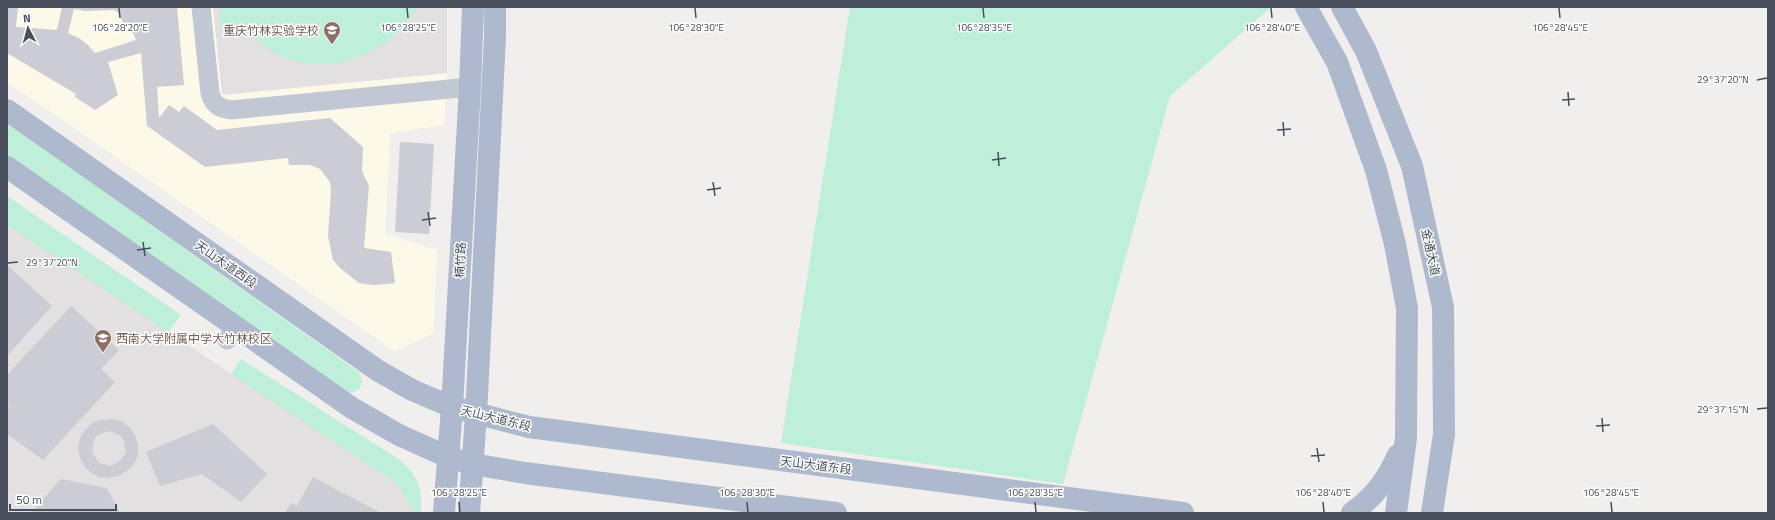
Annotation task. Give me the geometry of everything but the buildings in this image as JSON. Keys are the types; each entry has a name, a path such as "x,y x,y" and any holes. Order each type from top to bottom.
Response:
{"main road":[{"name":"楠竹路","path":"444,513 452,407 473,7"},
{"name":"楠竹路","path":"469,513 476,415 495,37 495,7"},
{"path":"1306,7 1337,62 1376,170 1395,244 1407,308 1406,438 1396,513"},
{"name":"金通大道","path":"1342,7 1366,51 1412,166 1443,308 1444,434 1432,513"},
{"name":"天山大道西段","path":"7,110 377,370 412,390 452,407"},
{"path":"7,167 233,333 352,408 398,435 448,457 472,464 525,473 836,513"},
{"name":"天山大道东段","path":"452,407 476,415 537,428 1183,513"},
{"path":"1352,513 1367,502 1381,488 1406,438"}],"lane":[{"path":"201,7 210,93 212,100 220,108 231,110 470,87"}],"shaded area":[{"path":"7,7 213,7 223,95 447,73 444,125 390,133 385,234 437,250 433,334 394,351 44,107 7,83"},
{"name":"重庆竹林实验学校","path":"213,7 447,7 447,73 222,95"},
{"name":"西南大学附属中学大竹林校区","path":"7,225 395,482 416,513 7,513"}],"green space":[{"path":"219,7 418,7 393,37 377,48 359,57 341,62 321,64 302,63 283,57 260,43 241,26 221,28"},
{"path":"850,7 1271,7 1170,96 1063,484 781,443"},
{"path":"7,123 360,373 360,388 355,392 347,393 7,156"},
{"path":"7,196 181,315 168,332 7,225"},
{"path":"241,359 400,460 411,472 418,484 421,497 421,513 416,513 395,482 231,374"}],"place":[{"name":"重庆竹林实验学校","path":"332,45"},
{"name":"西南大学附属中学大竹林校区","path":"103,353"}]}
